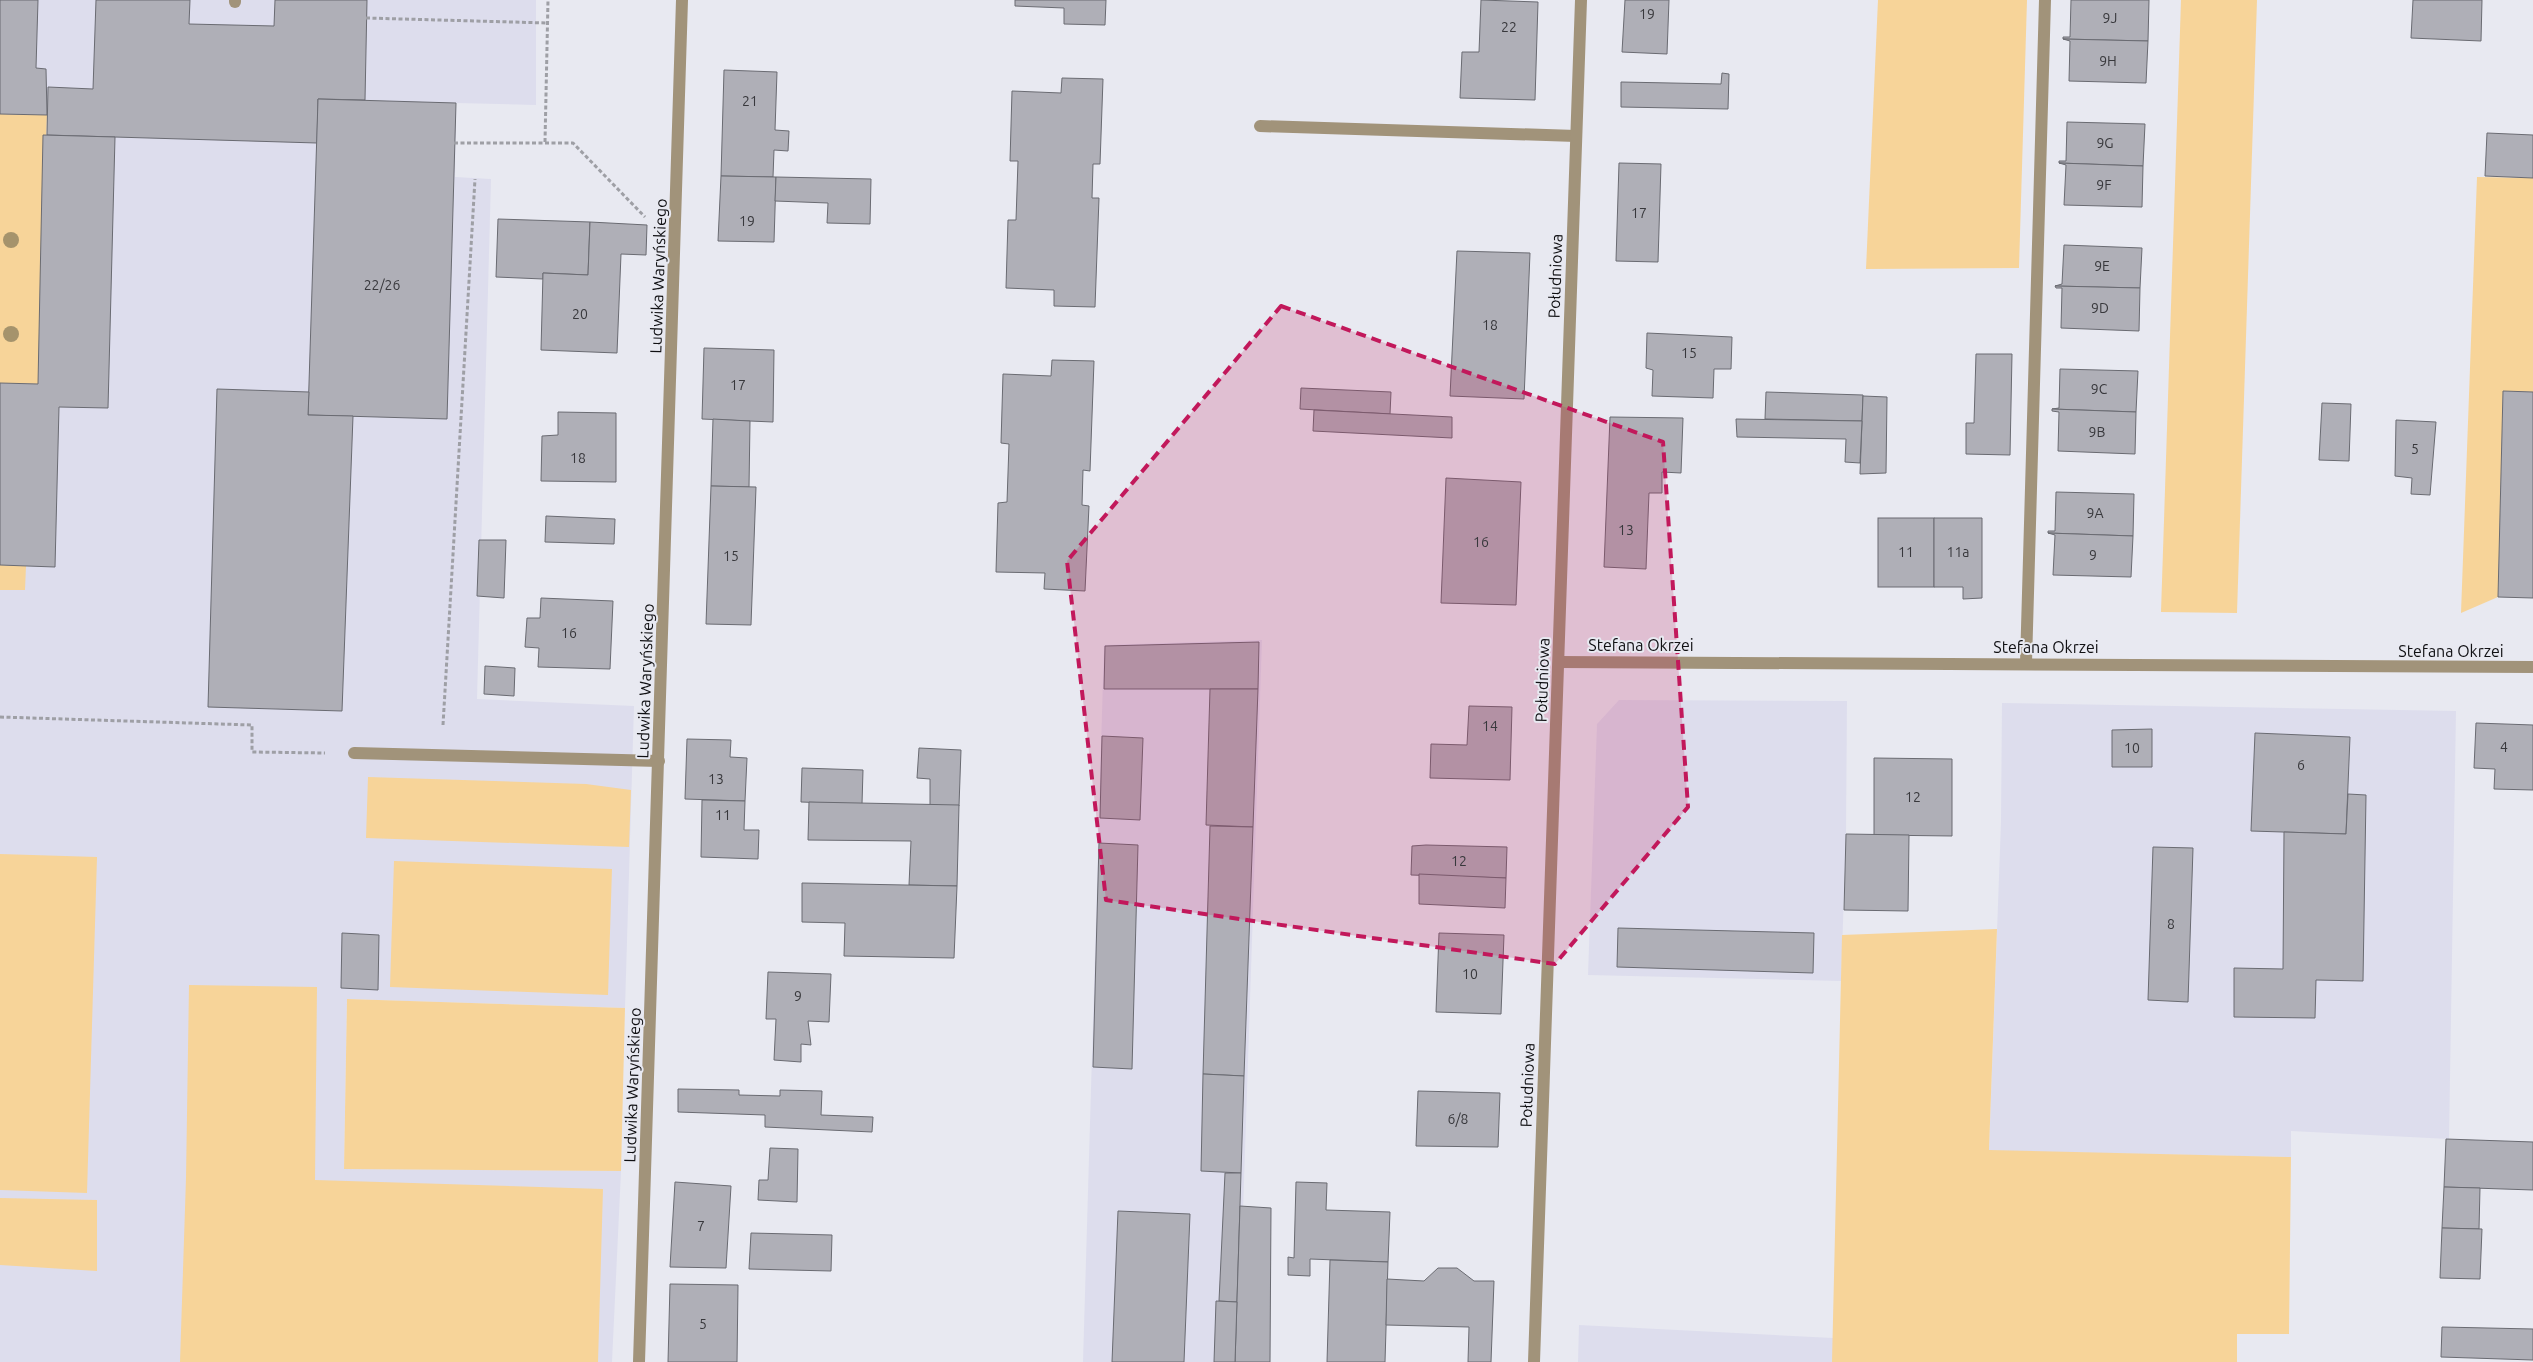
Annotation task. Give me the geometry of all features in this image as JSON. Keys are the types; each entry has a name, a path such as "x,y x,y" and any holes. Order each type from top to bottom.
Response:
{"street":[{"name":"Ludwika Waryńskiego","path":"639,1362 682,0"},
{"name":"Południowa","path":"1534,1362 1581,0"},
{"path":"2026,663 2045,0"},
{"path":"1260,126 1576,136"},
{"name":"Stefana Okrzei","path":"1559,662 2026,663 2533,668"},
{"path":"354,753 659,761"}],"path":[{"path":"545,142 548,0"},
{"path":"366,18 548,23"},
{"path":"454,143 573,143 650,223"},
{"path":"442,755 475,178"},
{"path":"0,717 252,725 252,752 354,753"}],"highlighted area":[{"path":"1281,306 1663,442 1688,807 1555,964 1106,900 1067,561"}],"shaded area":[{"path":"0,0 536,0 536,105 456,103 455,177 491,179 477,699 634,706 625,1008 347,999 344,1169 621,1171 612,1362 0,1362"},
{"path":"1878,0 2027,0 2019,268 1866,269"},
{"path":"2181,0 2257,0 2237,613 2161,612"},
{"path":"0,114 47,115 38,384 0,383"},
{"path":"2477,177 2533,178 2533,392 2503,391 2498,597 2461,613"},
{"path":"0,565 26,566 25,590 0,590"},
{"path":"1262,640 1238,1362 1083,1362 1104,645"},
{"path":"1619,700 1847,701 1846,834 1841,981 1588,975 1597,724"},
{"path":"2002,703 2456,711 2449,1139 2291,1131 2291,1157 1989,1151 2001,822"},
{"path":"368,777 586,784 631,790 629,847 366,838"},
{"path":"0,854 97,857 87,1193 0,1190"},
{"path":"394,861 612,869 608,995 390,987"},
{"path":"1997,929 1989,1150 2291,1157 2289,1334 2237,1334 2237,1362 1832,1362 1842,935"},
{"path":"189,985 317,987 315,1180 603,1189 598,1362 180,1362 186,1178"},
{"path":"347,999 625,1008 621,1171 344,1169"},
{"path":"0,1198 97,1200 97,1271 0,1265"},
{"path":"1579,1325 1833,1338 1833,1362 1578,1362"}],"building":[{"path":"0,0 38,0 36,68 46,69 47,115 0,114"},
{"path":"96,0 190,0 189,24 274,26 275,0 367,0 365,100 318,99 317,143 47,135 48,87 93,89"},
{"path":"1015,0 1106,0 1105,25 1064,24 1064,8 1015,6"},
{"path":"1481,0 1538,2 1535,100 1460,98 1462,52 1479,52"},
{"path":"1625,0 1669,0 1667,54 1622,52"},
{"path":"2071,0 2149,0 2148,41 2063,39 2063,37 2070,37"},
{"path":"2413,0 2482,0 2481,41 2411,38"},
{"path":"2063,39 2148,41 2146,83 2069,81 2070,41"},
{"path":"724,70 777,72 775,130 789,131 788,151 774,150 773,177 721,176"},
{"path":"1722,73 1729,74 1728,109 1621,107 1621,82 1721,84"},
{"path":"1062,78 1103,79 1100,164 1093,164 1092,198 1099,198 1095,307 1054,306 1054,290 1006,288 1008,220 1016,220 1018,161 1010,161 1012,91 1061,93"},
{"path":"318,99 456,103 447,419 308,415"},
{"path":"2067,122 2145,124 2143,166 2059,163 2059,161 2066,161"},
{"path":"2487,133 2533,135 2533,178 2485,176"},
{"path":"43,135 115,137 108,408 59,407 55,567 0,565 0,383 38,384"},
{"path":"1619,163 1661,164 1658,262 1616,261"},
{"path":"2059,163 2143,166 2142,207 2064,205 2066,165"},
{"path":"721,176 776,177 774,242 718,241"},
{"path":"776,177 871,179 870,224 827,223 828,203 775,201"},
{"path":"498,219 590,222 588,275 543,273 543,279 496,277"},
{"path":"590,222 647,225 646,255 621,254 617,353 541,350 543,273 588,275"},
{"path":"2064,245 2142,248 2140,288 2055,286 2062,284"},
{"path":"1457,251 1530,253 1524,399 1450,396"},
{"path":"2055,286 2140,288 2139,331 2061,328 2062,288 2056,288"},
{"path":"1647,333 1732,337 1731,369 1714,369 1713,398 1652,396 1653,370 1646,368"},
{"path":"704,348 774,350 773,422 702,419"},
{"path":"1976,354 2012,354 2010,455 1966,454 1966,423 1974,423"},
{"path":"1052,360 1094,361 1090,471 1083,470 1082,505 1089,506 1085,591 1044,589 1045,573 996,572 998,503 1007,502 1009,444 1001,443 1003,374 1051,376"},
{"path":"2060,369 2138,371 2136,412 2052,409 2059,408"},
{"path":"1301,388 1391,392 1390,414 1300,409"},
{"path":"217,389 309,392 308,415 353,416 342,711 208,707"},
{"path":"2503,391 2533,392 2533,598 2498,597"},
{"path":"1766,392 1863,395 1862,421 1765,419"},
{"path":"1863,396 1887,397 1886,473 1860,474"},
{"path":"2322,403 2351,404 2349,461 2319,460"},
{"path":"2052,409 2136,412 2135,454 2058,451 2059,412 2052,411"},
{"path":"1314,410 1452,417 1452,438 1313,431"},
{"path":"558,412 616,413 616,482 541,481 542,436 558,435"},
{"path":"1610,417 1683,418 1681,473 1662,472 1662,493 1649,493 1646,569 1604,567"},
{"path":"713,419 750,421 749,487 711,486"},
{"path":"1736,419 1862,421 1860,463 1845,462 1846,439 1737,437"},
{"path":"2396,420 2436,422 2430,495 2411,494 2412,478 2395,476"},
{"path":"1446,478 1521,482 1516,605 1441,603"},
{"path":"711,486 756,487 751,625 706,624"},
{"path":"2056,492 2134,494 2133,536 2048,533 2048,531 2055,531"},
{"path":"546,516 615,519 614,544 545,542"},
{"path":"1878,518 1934,518 1934,587 1878,587"},
{"path":"1934,518 1982,518 1982,598 1963,599 1963,587 1934,587"},
{"path":"2048,533 2133,536 2131,577 2053,575 2055,535"},
{"path":"479,540 506,540 504,598 477,596"},
{"path":"541,598 613,601 610,669 538,667 539,648 525,647 527,618 540,618"},
{"path":"1259,642 1258,689 1104,689 1105,646"},
{"path":"485,666 515,668 514,696 484,694"},
{"path":"1210,689 1258,689 1253,827 1206,825"},
{"path":"1469,706 1512,707 1510,780 1430,778 1431,744 1467,745"},
{"path":"2476,723 2533,725 2533,790 2494,789 2495,769 2474,768"},
{"path":"2152,729 2152,767 2112,767 2112,730"},
{"path":"2255,733 2350,737 2346,834 2251,831"},
{"path":"1102,736 1143,738 1140,820 1100,818"},
{"path":"687,739 731,740 730,757 747,758 745,801 685,799"},
{"path":"919,748 961,750 959,806 930,805 930,779 917,778"},
{"path":"1874,758 1952,759 1952,836 1874,835"},
{"path":"802,768 863,770 862,804 801,802"},
{"path":"2348,794 2366,795 2363,981 2316,980 2315,1018 2234,1017 2234,968 2283,969 2284,832 2346,834"},
{"path":"702,800 745,801 744,830 759,830 758,859 701,857"},
{"path":"809,802 959,805 957,886 909,885 911,841 808,840"},
{"path":"1210,826 1253,827 1244,1076 1203,1074"},
{"path":"1846,834 1909,835 1908,911 1844,910"},
{"path":"1099,843 1138,845 1132,1069 1093,1067"},
{"path":"1412,846 1507,847 1506,878 1411,875"},
{"path":"2153,847 2193,848 2188,1002 2148,1000"},
{"path":"1419,874 1506,878 1505,908 1419,904"},
{"path":"802,883 957,886 954,958 844,956 845,923 802,922"},
{"path":"1618,928 1814,933 1813,973 1617,967"},
{"path":"342,933 379,935 378,990 341,988"},
{"path":"1439,933 1504,935 1501,1014 1436,1012"},
{"path":"768,972 831,974 829,1022 808,1021 811,1045 801,1044 801,1062 774,1060 776,1019 766,1019"},
{"path":"1203,1074 1244,1076 1241,1173 1201,1171"},
{"path":"678,1089 739,1090 739,1095 780,1096 780,1090 822,1091 821,1115 873,1117 872,1132 765,1127 765,1115 678,1112"},
{"path":"1418,1091 1500,1093 1498,1147 1416,1146"},
{"path":"2446,1139 2533,1142 2533,1190 2444,1187"},
{"path":"770,1148 798,1149 797,1202 758,1200 759,1180 768,1180"},
{"path":"1225,1173 1241,1173 1237,1302 1219,1301"},
{"path":"675,1182 731,1186 726,1268 670,1267"},
{"path":"1296,1182 1327,1183 1326,1210 1390,1212 1388,1262 1310,1259 1310,1276 1288,1275 1288,1257 1294,1258"},
{"path":"2444,1187 2480,1188 2479,1229 2442,1228"},
{"path":"1240,1206 1271,1208 1270,1362 1235,1362"},
{"path":"1118,1211 1190,1214 1184,1362 1112,1362"},
{"path":"2442,1228 2482,1229 2480,1279 2440,1278"},
{"path":"751,1233 832,1235 831,1271 749,1269"},
{"path":"1330,1260 1388,1262 1385,1362 1327,1362"},
{"path":"1438,1268 1457,1268 1474,1281 1494,1281 1491,1362 1468,1362 1469,1327 1386,1325 1387,1279 1424,1281"},
{"path":"670,1284 738,1285 737,1362 668,1362"},
{"path":"1216,1301 1237,1302 1235,1362 1214,1362"},
{"path":"2442,1327 2533,1329 2533,1360 2441,1357"}]}
